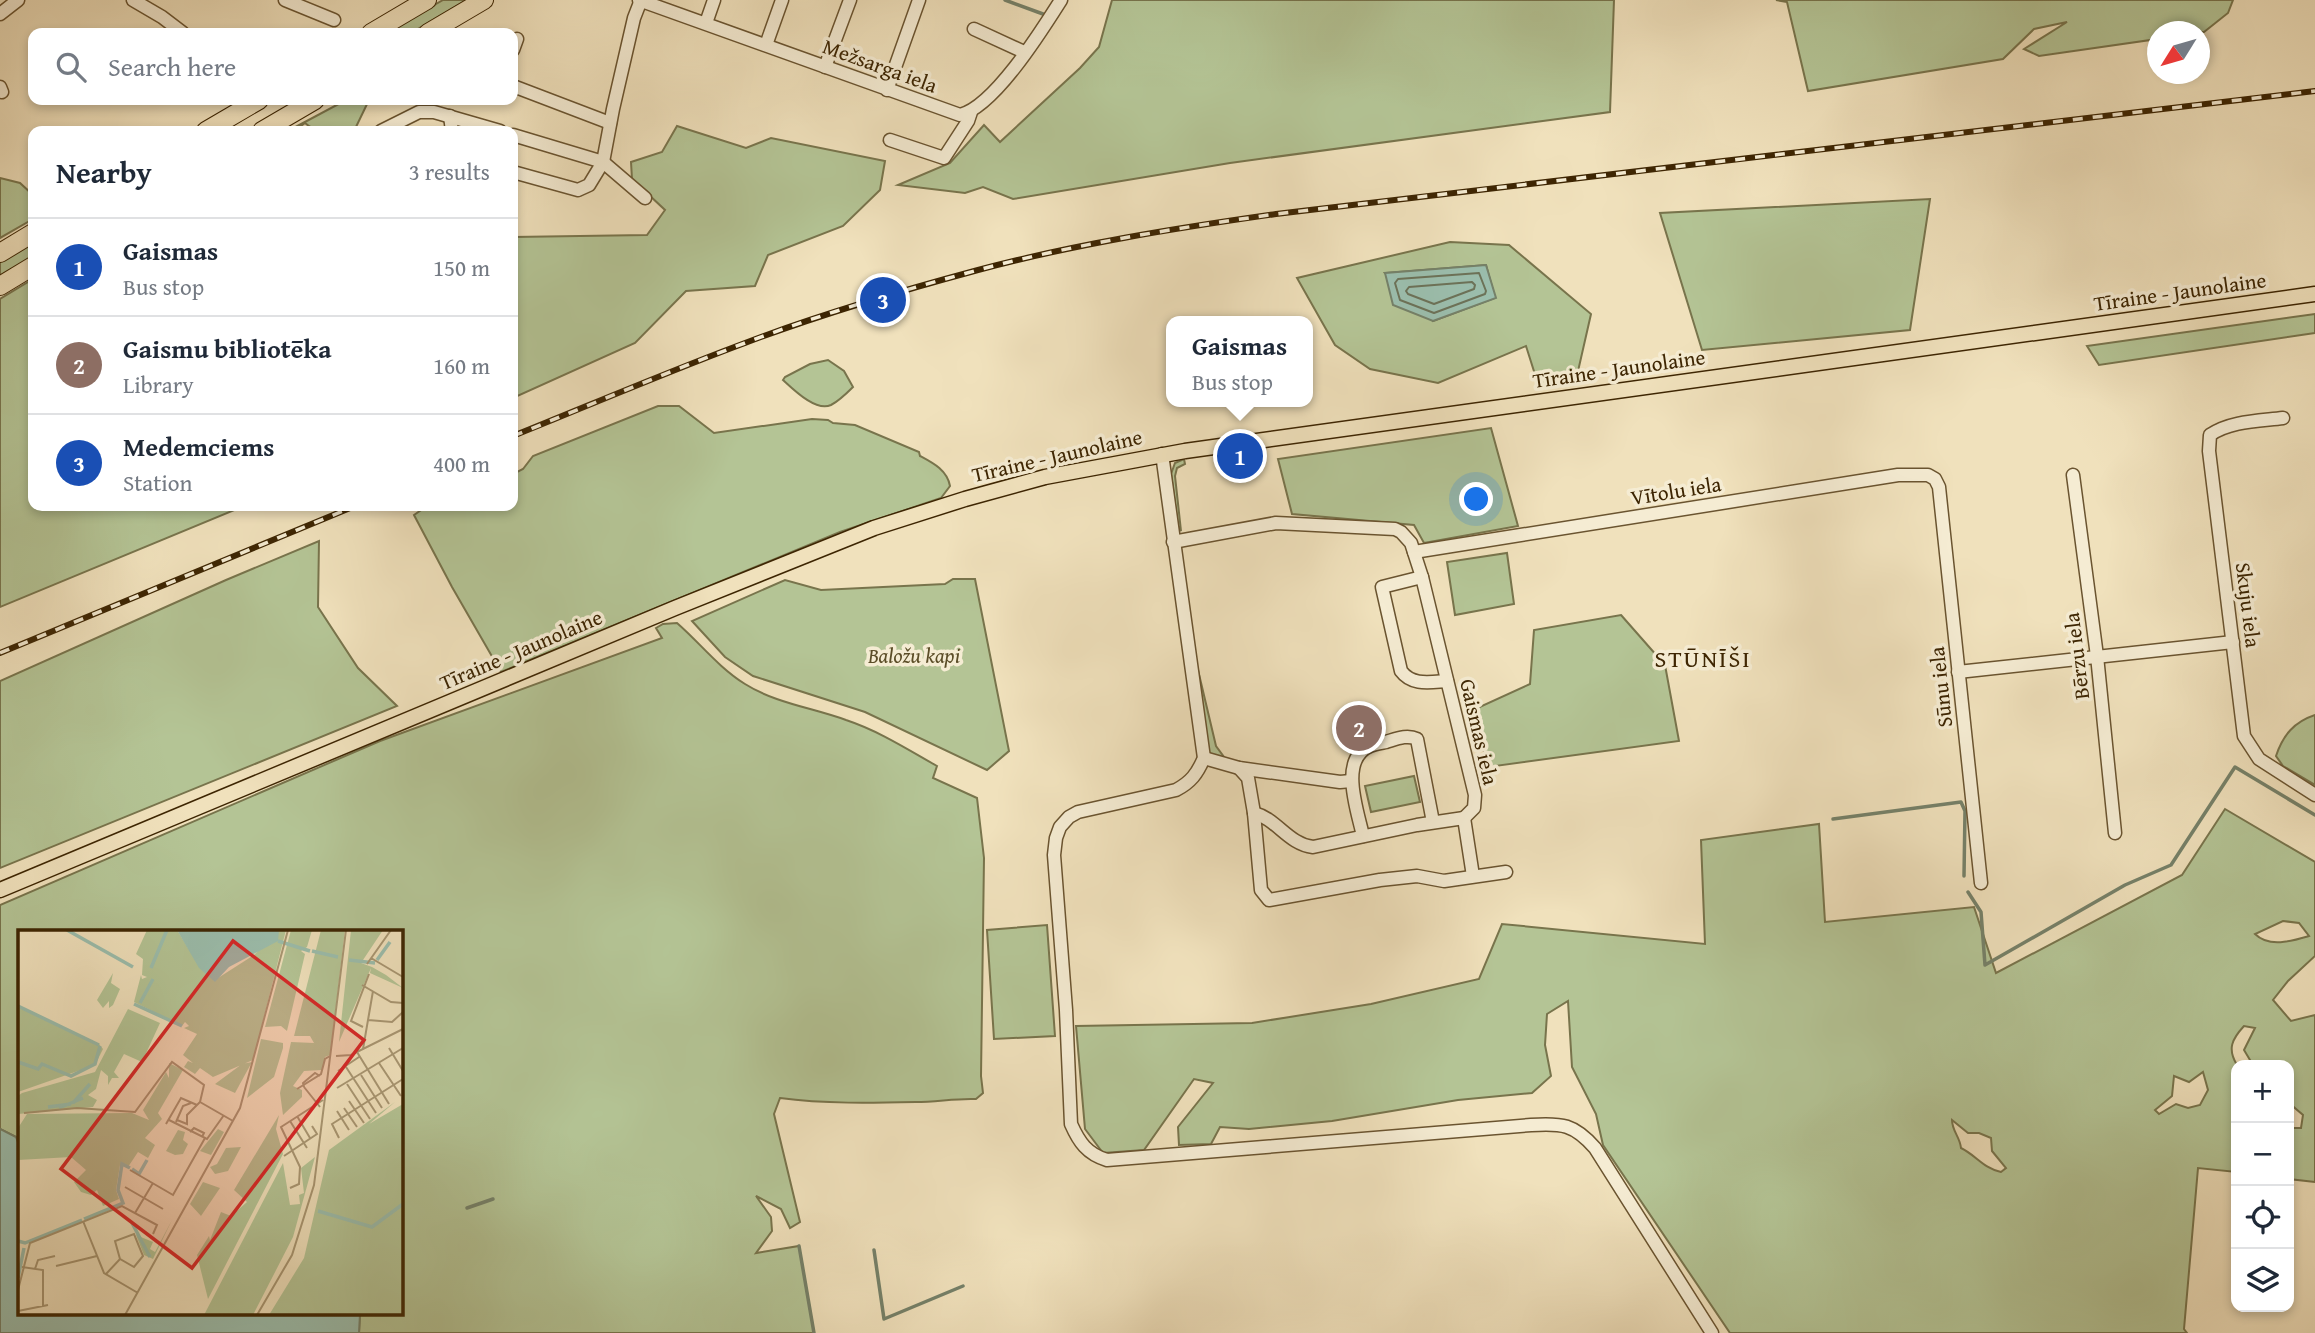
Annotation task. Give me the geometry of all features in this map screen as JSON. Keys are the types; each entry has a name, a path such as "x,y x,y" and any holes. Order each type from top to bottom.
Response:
{"highway":[{"path":"379,28 427,0"},
{"path":"436,28 484,0"},
{"path":"212,126 239,105"},
{"path":"272,126 307,105"},
{"path":"0,253 28,236"},
{"path":"0,286 28,269"}],"main road":[{"name":"Tīraine - Jaunolaine","path":"0,890 734,583 874,528 952,502 1019,484 1162,454 2315,294"}],"street":[{"path":"0,15 18,0"},
{"path":"133,0 176,28"},
{"path":"285,0 334,20"},
{"name":"Mežsarga iela","path":"603,162 640,0 960,115 971,112"},
{"path":"706,23 714,0"},
{"path":"766,45 782,0"},
{"path":"825,67 850,0"},
{"path":"887,90 919,0"},
{"path":"890,141 944,158 971,112 998,88 1061,0"},
{"path":"974,29 1024,52"},
{"path":"518,88 610,123"},
{"path":"391,126 419,112 450,116 483,126"},
{"path":"450,116 451,126"},
{"path":"518,136 603,162 645,198"},
{"path":"518,173 578,190 589,184 603,162"},
{"name":"Skuju iela","path":"2283,418 2218,429 2210,435 2209,451 2244,736 2259,759 2315,796"},
{"path":"1162,454 1204,758 1199,771 1190,782 1176,790 1086,809 1069,817 1060,827 1055,844 1054,869 1066,1010 1071,1124 1084,1147 1107,1160 1531,1125 1553,1124 1580,1131 1595,1149 1712,1333"},
{"name":"Vītolu iela","path":"1414,552 1898,475 1928,475 1935,479 1939,486"},
{"name":"Bērzu iela","path":"2073,475 2116,833"},
{"name":"Sūnu iela","path":"1939,486 1981,883"},
{"name":"Gaismas iela","path":"1173,542 1271,524 1300,523 1395,529 1407,537 1422,577 1475,795 1474,808 1464,818 1473,876"},
{"path":"1422,577 1382,587 1401,671 1406,679 1418,682 1447,681"},
{"path":"1958,672 2233,642"},
{"path":"1363,836 1351,781 1359,757 1369,746 1406,737 1417,739 1433,822"},
{"path":"1204,758 1239,768 1340,782 1351,781"},
{"path":"1239,768 1248,778 1261,890 1269,901 1380,880 1417,876 1444,881 1506,872"},
{"path":"1254,813 1273,822 1301,846 1313,847 1464,818"}],"green space":[{"path":"443,0 467,0 419,28 395,28"},
{"path":"1112,0 1614,0 1610,112 1230,163 1013,199 983,187 965,193 898,185 950,163 984,125 1000,142 1099,47"},
{"path":"1776,0 2233,0 2228,13 2210,27 2210,21 2147,21 2147,40 2039,56 2024,49 2067,22 2034,29 2003,59 1808,91 1787,2"},
{"path":"337,105 367,105 356,126 309,126 305,123 297,126"},
{"path":"677,126 746,148 771,138 885,161 880,190 843,226 768,255 755,286 686,291 635,343 518,396 518,237 647,235 665,210 632,179 631,162 662,152"},
{"path":"0,178 20,183 28,190 28,222 0,238"},
{"path":"1930,199 1910,330 1702,350 1660,213"},
{"path":"1450,242 1509,245 1591,314 1576,380 1539,387 1526,346 1438,383 1370,369 1335,345 1297,278","holes":["1486,265 1495,298 1433,321 1385,273"]},
{"path":"28,245 28,260 0,276 0,262"},
{"path":"28,282 28,511 232,511 0,607 0,299"},
{"path":"2315,314 2315,333 2099,365 2087,346"},
{"path":"828,360 844,371 853,387 831,405 812,403 783,380 810,364"},
{"path":"658,406 679,406 714,433 812,419 855,425 919,452 920,456 943,471 950,486 941,498 840,532 501,672 414,515 420,511 518,511 518,472 533,456"},
{"path":"1491,428 1518,526 1424,543 1414,525 1292,514 1278,459"},
{"path":"1184,459 1185,464 1177,468 1175,476 1181,531 1171,474 1175,463"},
{"path":"319,541 318,607 358,668 397,706 0,868 0,681"},
{"path":"1507,553 1514,604 1455,615 1447,562"},
{"name":"Baložu kapi","path":"953,579 975,579 1009,751 987,770 865,712 753,676 725,657 692,621 785,580 821,590 945,584"},
{"path":"1621,615 1665,665 1679,741 1488,767 1473,710 1530,684 1534,630"},
{"path":"677,623 718,663 757,691 858,724 881,735 937,766 933,778 977,798 984,858 983,1093 976,1099 924,1102 848,1103 780,1098 774,1114 800,1222 790,1228 781,1209 756,1196 771,1217 772,1231 756,1253 799,1246 814,1333 359,1333 360,1316 402,1316 402,930 18,930 18,1142 16,1137 0,1129 0,905 380,741 662,638 656,628 663,624"},
{"path":"1198,670 1216,746 1227,761 1212,758 1207,748"},
{"path":"2315,715 2315,785 2283,766 2276,756 2290,730"},
{"path":"1414,776 1420,802 1371,812 1365,786"},
{"path":"2225,809 2315,862 2315,956 2288,981 2273,1000 2291,1021 2315,1015 2315,1182 2294,1180 2294,1128 2301,1128 2303,1115 2294,1107 2294,1060 2250,1060 2244,1050 2255,1028 2244,1026 2234,1040 2232,1054 2234,1060 2231,1060 2231,1171 2198,1168 2184,1329 2187,1333 1730,1333 1603,1145 1596,1114 1572,1067 1568,1001 1547,1014 1545,1045 1551,1076 1532,1093 1458,1100 1332,1121 1249,1129 1220,1127 1211,1144 1179,1145 1178,1127 1213,1083 1194,1079 1144,1150 1103,1153 1085,1129 1076,1026 1252,1023 1371,1004 1479,979 1502,924 1705,944 1701,840 1819,824 1825,922 1974,907 1996,973 2182,875","holes":["2283,921 2299,923 2309,936 2274,942 2255,934","2203,1072 2208,1090 2200,1105 2188,1108 2176,1104 2159,1114 2155,1110 2172,1096 2174,1076 2189,1082","1952,1120 1968,1133 1979,1133 1991,1138 1992,1151 2006,1168 2001,1172 1995,1170 1961,1148"]},
{"path":"1047,925 1055,1036 994,1039 987,930"}],"water":[{"path":"1486,265 1496,298 1433,321 1393,305 1385,273"},
{"path":"0,1129 16,1137 18,1142 18,1316 360,1316 359,1333 0,1333"}],"waterway":[{"path":"1005,0 1043,14"},
{"path":"1968,892 1981,912 1985,965 2125,885 2171,865 2235,767 2315,815"},
{"path":"1833,819 1961,802 1965,811 1964,876"},
{"path":"467,1208 493,1199"},
{"path":"799,1246 814,1333"},
{"path":"874,1250 884,1319 963,1286"}],"railway":[{"path":"518,434 687,365 802,322 978,270 1089,245 1276,214 2315,91"},
{"path":"0,653 343,511"}],"place":[{"name":"Medemciems","path":"883,300"},
{"name":"Gaismas","path":"1240,456"},
{"name":"Gaismu bibliotēka","path":"1359,728"}],"district":[{"name":"STŪNĪŠI","path":"1703,659"}]}
